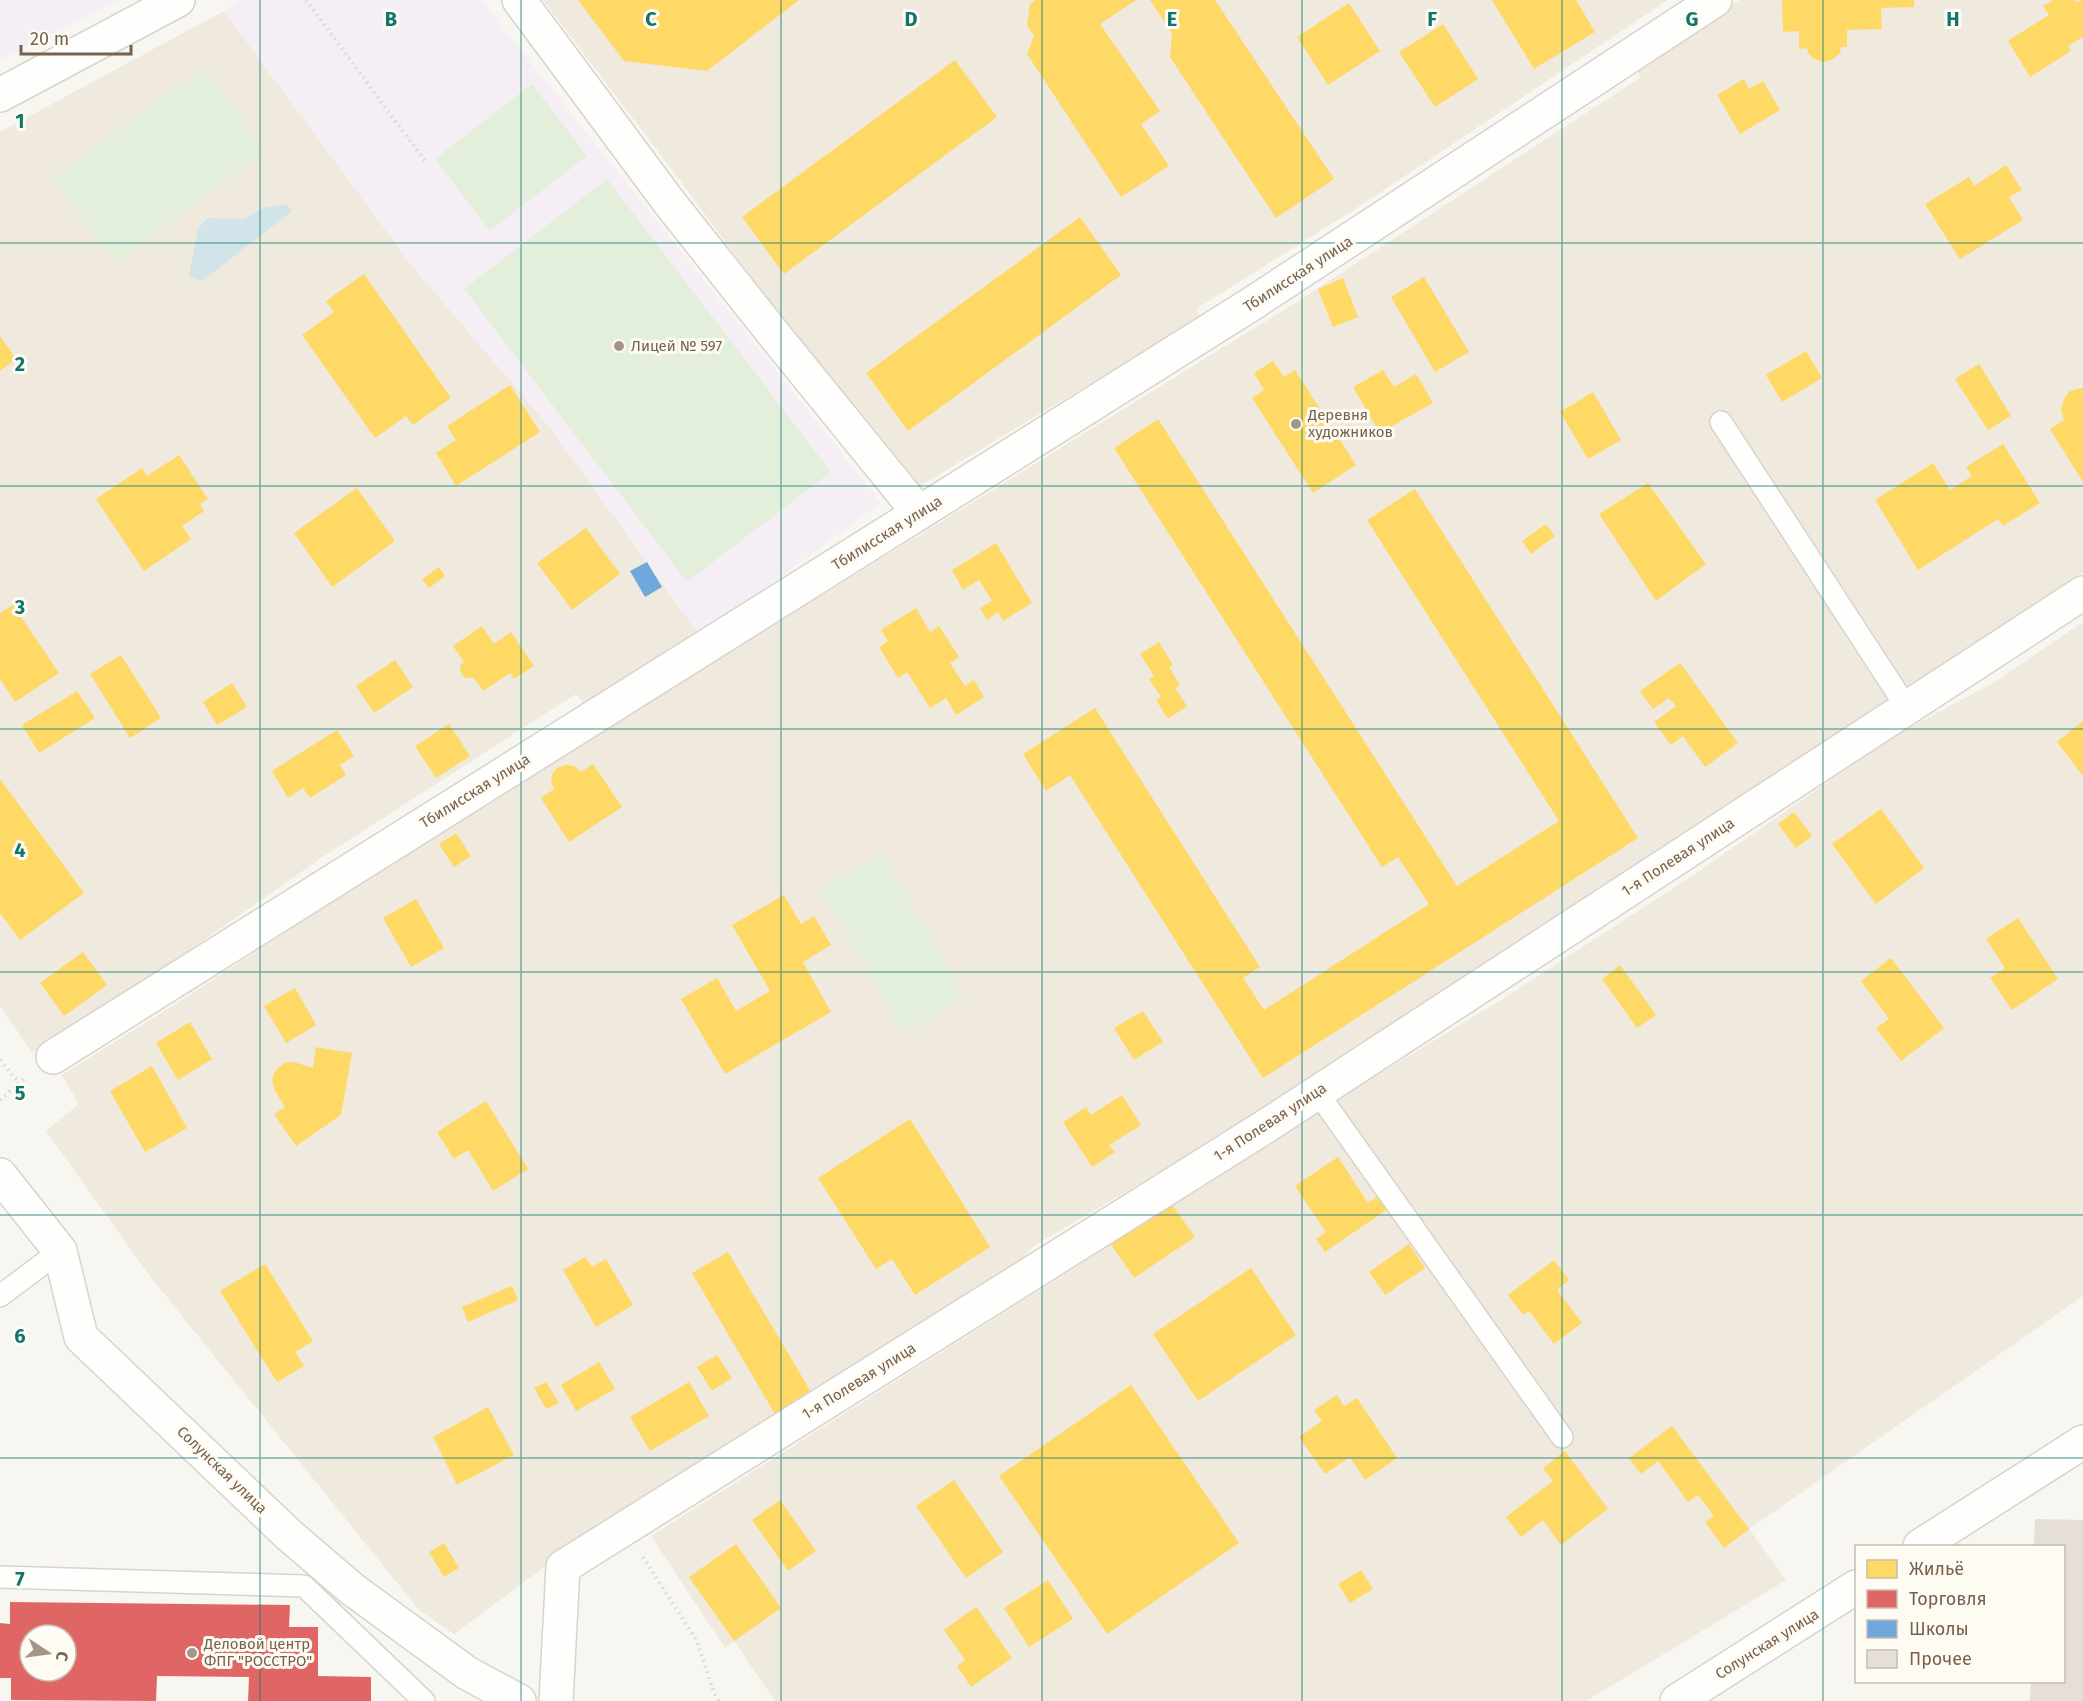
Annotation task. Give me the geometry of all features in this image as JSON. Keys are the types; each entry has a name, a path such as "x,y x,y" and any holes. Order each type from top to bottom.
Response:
{"street":[{"path":"0,95 178,0"},
{"path":"519,0 669,202 919,513"},
{"name":"Тбилисская улица","path":"53,1057 1253,303 1714,0"},
{"name":"1-я Полевая улица","path":"556,1701 563,1567 1253,1135 2083,593"},
{"name":"Солунская улица","path":"0,1175 60,1251 81,1337 289,1535 352,1589 467,1673 519,1701"},
{"path":"1922,1545 2083,1442"},
{"name":"Солунская улица","path":"1677,1701 1855,1588"}],"lane":[{"path":"1721,422 1907,708"},
{"path":"1317,1092 1562,1437"},
{"path":"0,1296 60,1251"},
{"path":"0,1577 303,1586 424,1701"}],"path":[{"path":"306,0 425,161"},
{"path":"0,1060 18,1083"},
{"path":"625,1528 697,1641 714,1693 719,1701"}],"shaded area":[{"path":"0,0 118,0 0,61"},
{"name":"Лицей № 597","path":"240,0 481,0 881,503 700,636 549,426 413,267 224,11"},
{"path":"543,0 1668,0 1363,204 1196,309 1201,317 915,489 800,344 676,175"},
{"path":"1740,0 2083,0 2083,573 1957,660 1687,830 1226,1133 1032,1247 1020,1262 617,1513 454,1634 419,1610 149,1275 46,1131 79,1104 62,1075 182,1000 423,842 1300,300 1641,77 1635,68"},
{"path":"224,11 413,267 549,426 700,636 587,708 576,694 321,858 73,1032 32,1052 0,1006 0,132"},
{"path":"286,204 292,211 202,281 189,276 198,229 207,218 244,219 264,208"},
{"path":"2083,622 2083,1296 1749,1529 1786,1580 1586,1701 775,1701 734,1641 725,1648 651,1536 1081,1264 1198,1184 1501,1000 1695,874 1891,738 1993,683"}],"green space":[{"path":"204,67 265,152 115,262 53,178"},
{"path":"532,84 587,156 490,231 435,159"},
{"path":"607,179 831,472 687,582 464,289"},
{"path":"882,853 965,997 904,1033 820,889"}],"building: Жильё":[{"path":"578,0 799,0 707,71 624,61"},
{"path":"1036,0 1136,0 1100,24 1160,111 1141,124 1169,166 1121,197 1027,54 1034,36 1027,25 1030,4"},
{"path":"1150,0 1215,0 1334,179 1276,218 1170,57 1172,33"},
{"path":"1492,0 1576,0 1595,32 1534,69"},
{"path":"1782,0 1914,0 1914,7 1881,8 1882,29 1847,30 1847,47 1841,47 1840,53 1824,62 1814,59 1808,53 1807,48 1799,49 1799,31 1783,32"},
{"path":"2053,0 2075,0 2076,2 2083,0 2083,37 2068,46 2071,51 2030,77 2008,41 2049,15 2043,6"},
{"path":"1349,3 1380,51 1328,85 1297,37"},
{"path":"1443,24 1478,79 1435,107 1399,52"},
{"path":"955,60 997,117 784,274 742,217"},
{"path":"1744,79 1749,89 1763,81 1780,110 1740,134 1717,95"},
{"path":"2006,165 2022,190 2009,197 2023,220 1960,259 1925,204 1969,177 1974,186"},
{"path":"1080,217 1121,275 908,431 866,373"},
{"path":"364,274 451,398 413,425 406,416 375,438 302,335 334,312 326,301"},
{"path":"1424,277 1469,352 1435,372 1391,297"},
{"path":"1343,278 1358,317 1333,327 1318,289"},
{"path":"0,336 16,359 0,371"},
{"path":"1806,351 1822,378 1782,402 1766,375"},
{"path":"1273,361 1284,377 1295,370 1356,465 1313,493 1252,398 1264,390 1254,373"},
{"path":"1979,364 2011,416 1988,430 1955,379"},
{"path":"1383,370 1394,387 1416,374 1433,403 1380,433 1353,387"},
{"path":"510,385 540,432 456,486 436,453 456,440 447,426"},
{"path":"2083,388 2083,482 2050,429 2064,420 2061,410 2064,399 2070,391"},
{"path":"1593,392 1621,440 1588,459 1560,412"},
{"path":"1158,419 1457,886 1559,821 1367,520 1415,489 1638,838 1263,1078 1070,775 1046,791 1023,754 1095,708 1260,967 1243,978 1264,1010 1429,904 1398,857 1382,867 1114,448"},
{"path":"2003,444 2040,503 2003,526 1998,519 1918,570 1875,500 1933,463 1950,490 1972,476 1966,467"},
{"path":"179,455 208,499 200,504 204,511 182,526 191,539 144,571 96,499 142,468 147,476"},
{"path":"1648,483 1706,564 1656,601 1599,514"},
{"path":"357,488 395,541 332,587 294,533"},
{"path":"1546,524 1555,536 1531,554 1522,541"},
{"path":"586,528 620,574 572,610 537,563"},
{"path":"996,543 1032,603 1003,621 998,612 987,620 980,608 992,601 979,580 963,590 952,570"},
{"path":"439,567 445,576 429,588 422,579"},
{"path":"13,605 59,673 15,702 0,679 0,613"},
{"path":"916,608 930,632 939,626 959,657 950,663 965,686 974,680 984,697 956,715 946,698 930,708 907,672 898,678 879,647 888,641 881,630"},
{"path":"482,626 494,644 511,632 534,666 514,679 510,673 483,691 474,678 465,678 460,671 460,666 464,662 453,646"},
{"path":"1159,642 1173,665 1169,667 1180,685 1175,688 1187,706 1168,719 1156,700 1161,697 1149,679 1154,676 1140,654"},
{"path":"121,655 161,718 130,738 90,674"},
{"path":"395,660 413,687 374,713 356,686"},
{"path":"1680,663 1738,743 1705,767 1683,736 1671,745 1654,722 1676,706 1669,698 1653,709 1640,691"},
{"path":"232,683 247,707 217,725 203,702"},
{"path":"77,691 95,718 39,753 22,725"},
{"path":"2083,721 2083,776 2057,742"},
{"path":"449,724 470,756 436,778 415,746"},
{"path":"337,730 354,756 340,765 346,775 310,798 303,788 288,798 272,771"},
{"path":"593,764 622,807 569,842 541,798 554,789 551,782 553,773 558,767 574,766 581,772"},
{"path":"0,779 84,893 20,940 0,913"},
{"path":"1881,809 1924,868 1876,904 1832,844"},
{"path":"1794,812 1812,836 1796,848 1778,824"},
{"path":"456,833 471,856 454,867 439,844"},
{"path":"784,895 801,924 814,916 831,945 803,962 831,1012 725,1074 681,999 717,978 736,1011 770,991 732,925"},
{"path":"416,899 444,948 411,967 383,918"},
{"path":"2018,918 2058,979 2012,1010 1990,978 2005,968 1986,939"},
{"path":"83,952 107,985 64,1016 40,983"},
{"path":"1891,958 1944,1028 1901,1061 1876,1028 1889,1019 1861,981"},
{"path":"1620,965 1656,1015 1637,1028 1602,979"},
{"path":"295,988 316,1025 286,1043 264,1006"},
{"path":"1143,1011 1163,1042 1134,1060 1114,1028"},
{"path":"190,1022 212,1059 178,1080 156,1043"},
{"path":"316,1047 352,1053 341,1115 296,1146 274,1114 285,1107 274,1089 272,1079 276,1070 284,1063 294,1062 313,1068"},
{"path":"152,1066 187,1128 145,1152 110,1091"},
{"path":"1122,1095 1141,1125 1109,1145 1115,1152 1092,1167 1063,1122 1086,1107 1091,1115"},
{"path":"486,1101 528,1169 493,1191 468,1150 454,1159 437,1132"},
{"path":"910,1119 990,1247 915,1295 892,1259 876,1269 818,1178"},
{"path":"1338,1157 1368,1203 1380,1195 1389,1208 1325,1252 1316,1239 1326,1232 1295,1186"},
{"path":"1170,1202 1195,1237 1134,1278 1110,1243"},
{"path":"1409,1244 1425,1268 1385,1295 1369,1272"},
{"path":"728,1252 811,1392 775,1414 692,1273"},
{"path":"585,1257 592,1267 606,1259 633,1305 596,1327 563,1270"},
{"path":"1554,1260 1569,1280 1557,1290 1582,1323 1554,1344 1529,1311 1523,1315 1508,1295"},
{"path":"265,1264 313,1341 295,1352 304,1366 277,1382 220,1291"},
{"path":"1251,1268 1296,1335 1198,1401 1153,1334"},
{"path":"512,1286 518,1300 468,1322 462,1307"},
{"path":"717,1355 732,1378 712,1391 697,1367"},
{"path":"599,1362 615,1389 576,1411 561,1385"},
{"path":"546,1382 559,1403 546,1409 534,1388"},
{"path":"689,1382 709,1416 650,1451 630,1417"},
{"path":"1131,1385 1239,1543 1107,1634 999,1476"},
{"path":"1337,1395 1344,1406 1357,1398 1397,1458 1365,1480 1350,1457 1325,1474 1299,1437 1322,1421 1314,1410"},
{"path":"488,1407 514,1455 457,1485 433,1437"},
{"path":"1672,1426 1749,1529 1724,1548 1705,1522 1714,1516 1698,1495 1688,1502 1658,1461 1641,1474 1629,1458"},
{"path":"1565,1451 1608,1509 1561,1545 1543,1520 1521,1537 1506,1517 1553,1481 1543,1468"},
{"path":"954,1480 1003,1552 966,1578 916,1506"},
{"path":"780,1500 816,1551 788,1571 752,1520"},
{"path":"444,1543 459,1568 444,1577 429,1552"},
{"path":"736,1544 781,1608 734,1641 689,1577"},
{"path":"1361,1570 1373,1589 1350,1603 1338,1584"},
{"path":"1048,1580 1073,1619 1029,1647 1004,1608"},
{"path":"976,1607 1012,1658 971,1687 957,1666 965,1660 944,1630"}],"building: Торговля":[{"name":"Деловой центр ФПГ \"РОССТРО\"","path":"10,1602 290,1605 289,1627 318,1627 318,1676 371,1677 371,1701 248,1701 249,1677 157,1676 156,1701 11,1700 11,1678 0,1678 0,1623 10,1624"}],"building: Школы":[{"path":"647,562 662,587 645,597 630,571"}],"building: Прочее":[{"path":"2035,1519 2083,1520 2083,1701 2030,1701 2031,1683 2065,1683 2065,1545 2034,1545"}],"place":[{"name":"Лицей № 597","path":"619,346"},
{"name":"Деревня художников","path":"1296,424"},
{"name":"Деловой центр ФПГ \"РОССТРО\"","path":"192,1653"}]}
